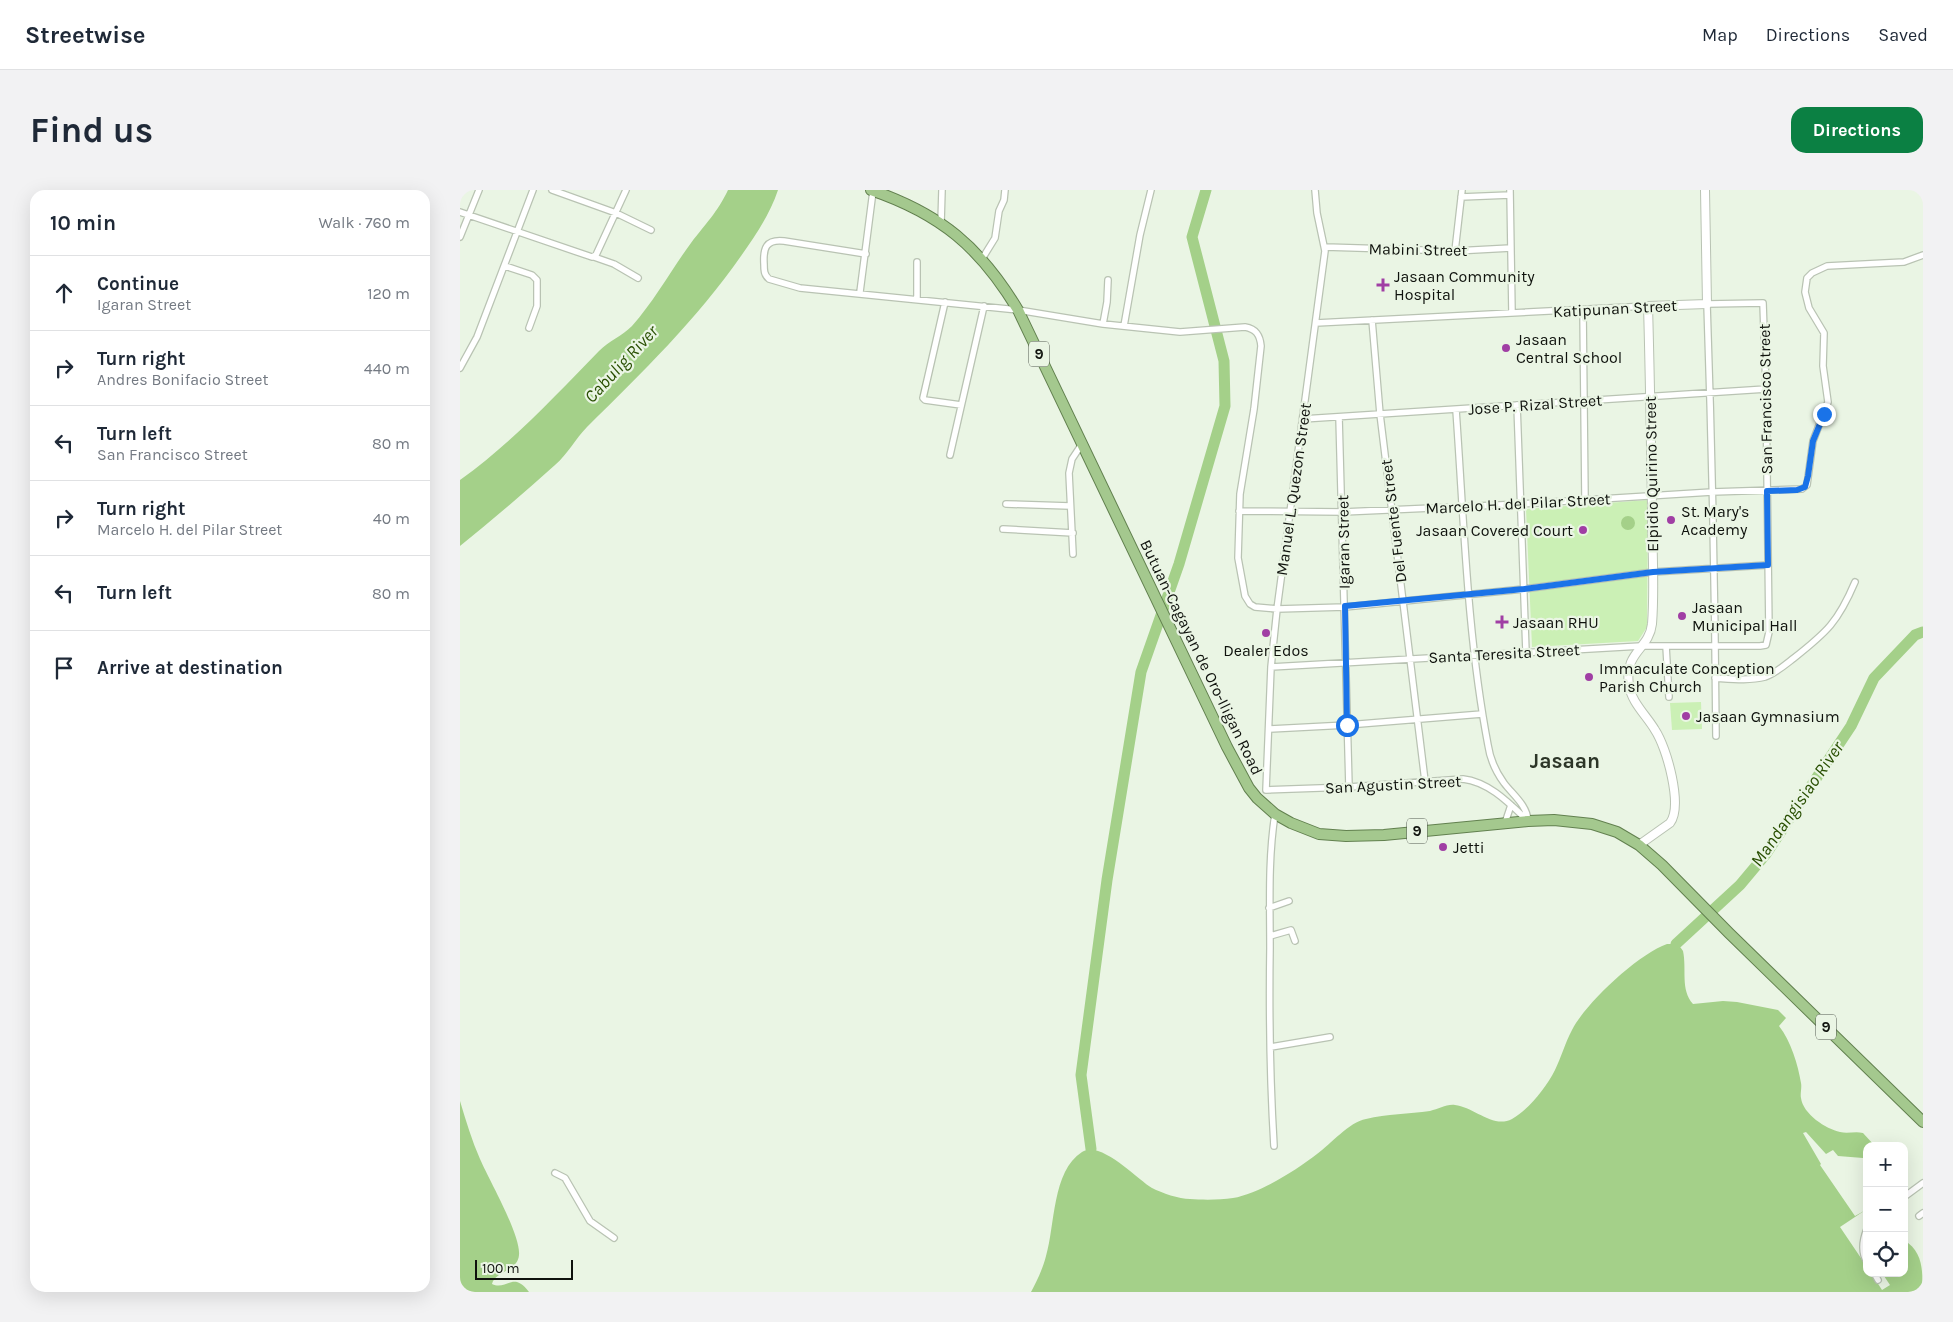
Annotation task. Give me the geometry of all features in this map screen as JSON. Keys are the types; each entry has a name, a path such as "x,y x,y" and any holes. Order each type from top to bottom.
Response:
{"highway":[{"name":"Butuan-Cagayan de Oro-Iligan Road","path":"872,190 914,207 965,241 982,258 1004,288 1018,310 1201,695 1243,779 1257,798 1275,814 1308,831 1346,836 1384,835 1528,820 1554,820 1592,824 1618,832 1639,845 1662,865 1923,1122"}],"street":[{"path":"460,237 479,190"},
{"path":"460,368 477,337 533,190"},
{"path":"552,190 571,193 651,230"},
{"path":"594,257 626,190"},
{"path":"860,292 866,254 872,190"},
{"path":"940,223 942,190"},
{"path":"982,258 995,238 1000,207 1006,190"},
{"path":"1124,326 1140,235 1151,190"},
{"name":"Manuel L. Quezon Street","path":"1266,790 1270,729 1271,667 1277,609 1325,247 1317,213 1315,190"},
{"path":"1455,251 1462,190"},
{"path":"1705,190 1716,736"},
{"path":"1461,197 1510,192 1512,313"},
{"path":"460,212 614,264 638,278"},
{"path":"866,254 780,240 768,244 764,251 764,273 769,279 800,288 860,292 984,306 1103,324 1180,332 1250,328 1258,334 1260,346 1254,409 1240,494 1238,558 1245,596 1250,604 1255,607 1277,609 1345,606 1524,589 1653,572 1768,565"},
{"name":"Mabini Street","path":"1325,247 1455,251 1511,248"},
{"name":"Marcelo H. del Pilar Street","path":"1239,512 1343,512 1521,504 1652,495 1802,489 1807,484 1813,441 1828,402 1823,361 1824,333 1813,317 1806,301 1805,292 1808,278 1818,269 1827,266 1904,262 1923,256"},
{"path":"917,262 917,299"},
{"path":"505,266 532,275 536,280 537,306 530,328"},
{"path":"1103,324 1108,280"},
{"path":"945,302 923,398 925,400 961,405"},
{"name":"Katipunan Street","path":"1316,323 1648,306 1763,303"},
{"name":"San Francisco Street","path":"1763,303 1768,565 1768,632 1766,644"},
{"path":"950,454 984,306"},
{"name":"Elpidio Quirino Street","path":"1639,845 1674,819 1676,806 1666,752 1661,740 1629,688 1631,659 1650,632 1652,623 1653,572 1648,306"},
{"path":"1583,310 1585,499"},
{"name":"Del Fuente Street","path":"1372,320 1391,510 1425,782"},
{"name":"Jose P. Rizal Street","path":"1303,419 1766,389"},
{"path":"1517,405 1526,652"},
{"path":"1456,410 1469,594 1482,714 1489,753 1494,765 1504,783 1526,809 1528,820"},
{"name":"Igaran Street","path":"1339,417 1349,787"},
{"path":"1072,554 1070,466 1072,458 1082,444"},
{"path":"1006,504 1070,506"},
{"path":"1003,529 1073,533"},
{"path":"1715,678 1759,678 1778,670 1820,637 1834,623 1845,606 1855,582"},
{"name":"Santa Teresita Street","path":"1271,667 1641,646 1760,646 1766,644"},
{"path":"1666,646 1669,697"},
{"path":"1270,729 1482,714"},
{"name":"San Agustin Street","path":"1266,790 1349,787 1463,778 1474,780 1486,786 1512,805 1528,820"},
{"path":"1257,798 1266,790"},
{"path":"1505,823 1512,805"},
{"path":"1274,1146 1271,1089 1269,908 1270,856 1275,814"},
{"path":"1269,908 1289,901"},
{"path":"1270,936 1291,930 1295,941"},
{"path":"1271,1047 1330,1037"},
{"path":"555,1173 565,1178 590,1221 614,1238"},
{"path":"1908,1194 1923,1183"}],"shaded area":[{"path":"1648,500 1647,627 1638,641 1532,647 1526,509"},
{"name":"Jasaan Gymnasium","path":"1701,702 1702,729 1672,730 1670,703"}],"water":[{"name":"Cabulig River","path":"728,190 778,190 762,224 724,279 687,324 587,427 560,461 460,546 460,480 515,435 603,347 632,326 715,212"},
{"path":"1628,516 1633,518 1635,523 1633,528 1628,530 1623,528 1621,523 1623,518"},
{"path":"1667,944 1672,944 1680,947 1683,951 1685,986 1693,1004 1723,1001 1737,1002 1778,1010 1786,1018 1779,1026 1787,1039 1796,1061 1801,1083 1801,1098 1806,1110 1828,1128 1843,1133 1863,1133 1871,1142 1863,1142 1863,1158 1838,1156 1833,1150 1826,1154 1806,1132 1803,1133 1820,1165 1855,1216 1863,1212 1863,1277 1908,1277 1908,1243 1915,1250 1920,1262 1922,1269 1922,1292 1031,1292 1046,1256 1060,1185 1072,1161 1082,1152 1090,1150 1099,1151 1109,1156 1152,1188 1166,1194 1186,1199 1223,1199 1233,1198 1254,1191 1288,1174 1308,1161 1353,1124 1366,1119 1430,1111 1455,1105 1498,1121 1512,1119 1531,1104 1547,1084 1572,1030 1588,1007 1628,969"},
{"path":"460,1101 477,1152 504,1207 518,1246 518,1260 511,1268 497,1276 492,1284 502,1285 510,1282 519,1282 529,1292 460,1292"}],"pier":[{"path":"1863,1212 1863,1261 1840,1227"},
{"path":"1874,1277 1885,1277 1890,1285 1882,1290"}],"waterway":[{"path":"1091,1149 1081,1075 1107,880 1141,672 1179,564 1225,406 1224,361 1192,237 1206,190"},
{"name":"Mandangisiao River","path":"1676,944 1740,885 1766,854 1851,726 1874,678 1915,635 1923,632"}],"place":[{"name":"Jasaan Community Hospital","path":"1383,285"},
{"name":"Jasaan Central School","path":"1506,348"},
{"name":"St. Mary's Academy","path":"1671,520"},
{"name":"Jasaan Covered Court","path":"1583,530"},
{"name":"Jasaan Municipal Hall","path":"1682,616"},
{"name":"Jasaan RHU","path":"1502,622"},
{"name":"Dealer Edos","path":"1266,633"},
{"name":"Immaculate Conception Parish Church","path":"1589,677"},
{"name":"Jasaan Gymnasium","path":"1686,716"},
{"name":"Jetti","path":"1443,847"}],"district":[{"name":"Jasaan","path":"1565,761"}],"route":[{"path":"1347,725 1345,606 1524,589 1653,572 1768,565 1767,491 1797,490 1805,487 1813,441 1824,414"}]}
